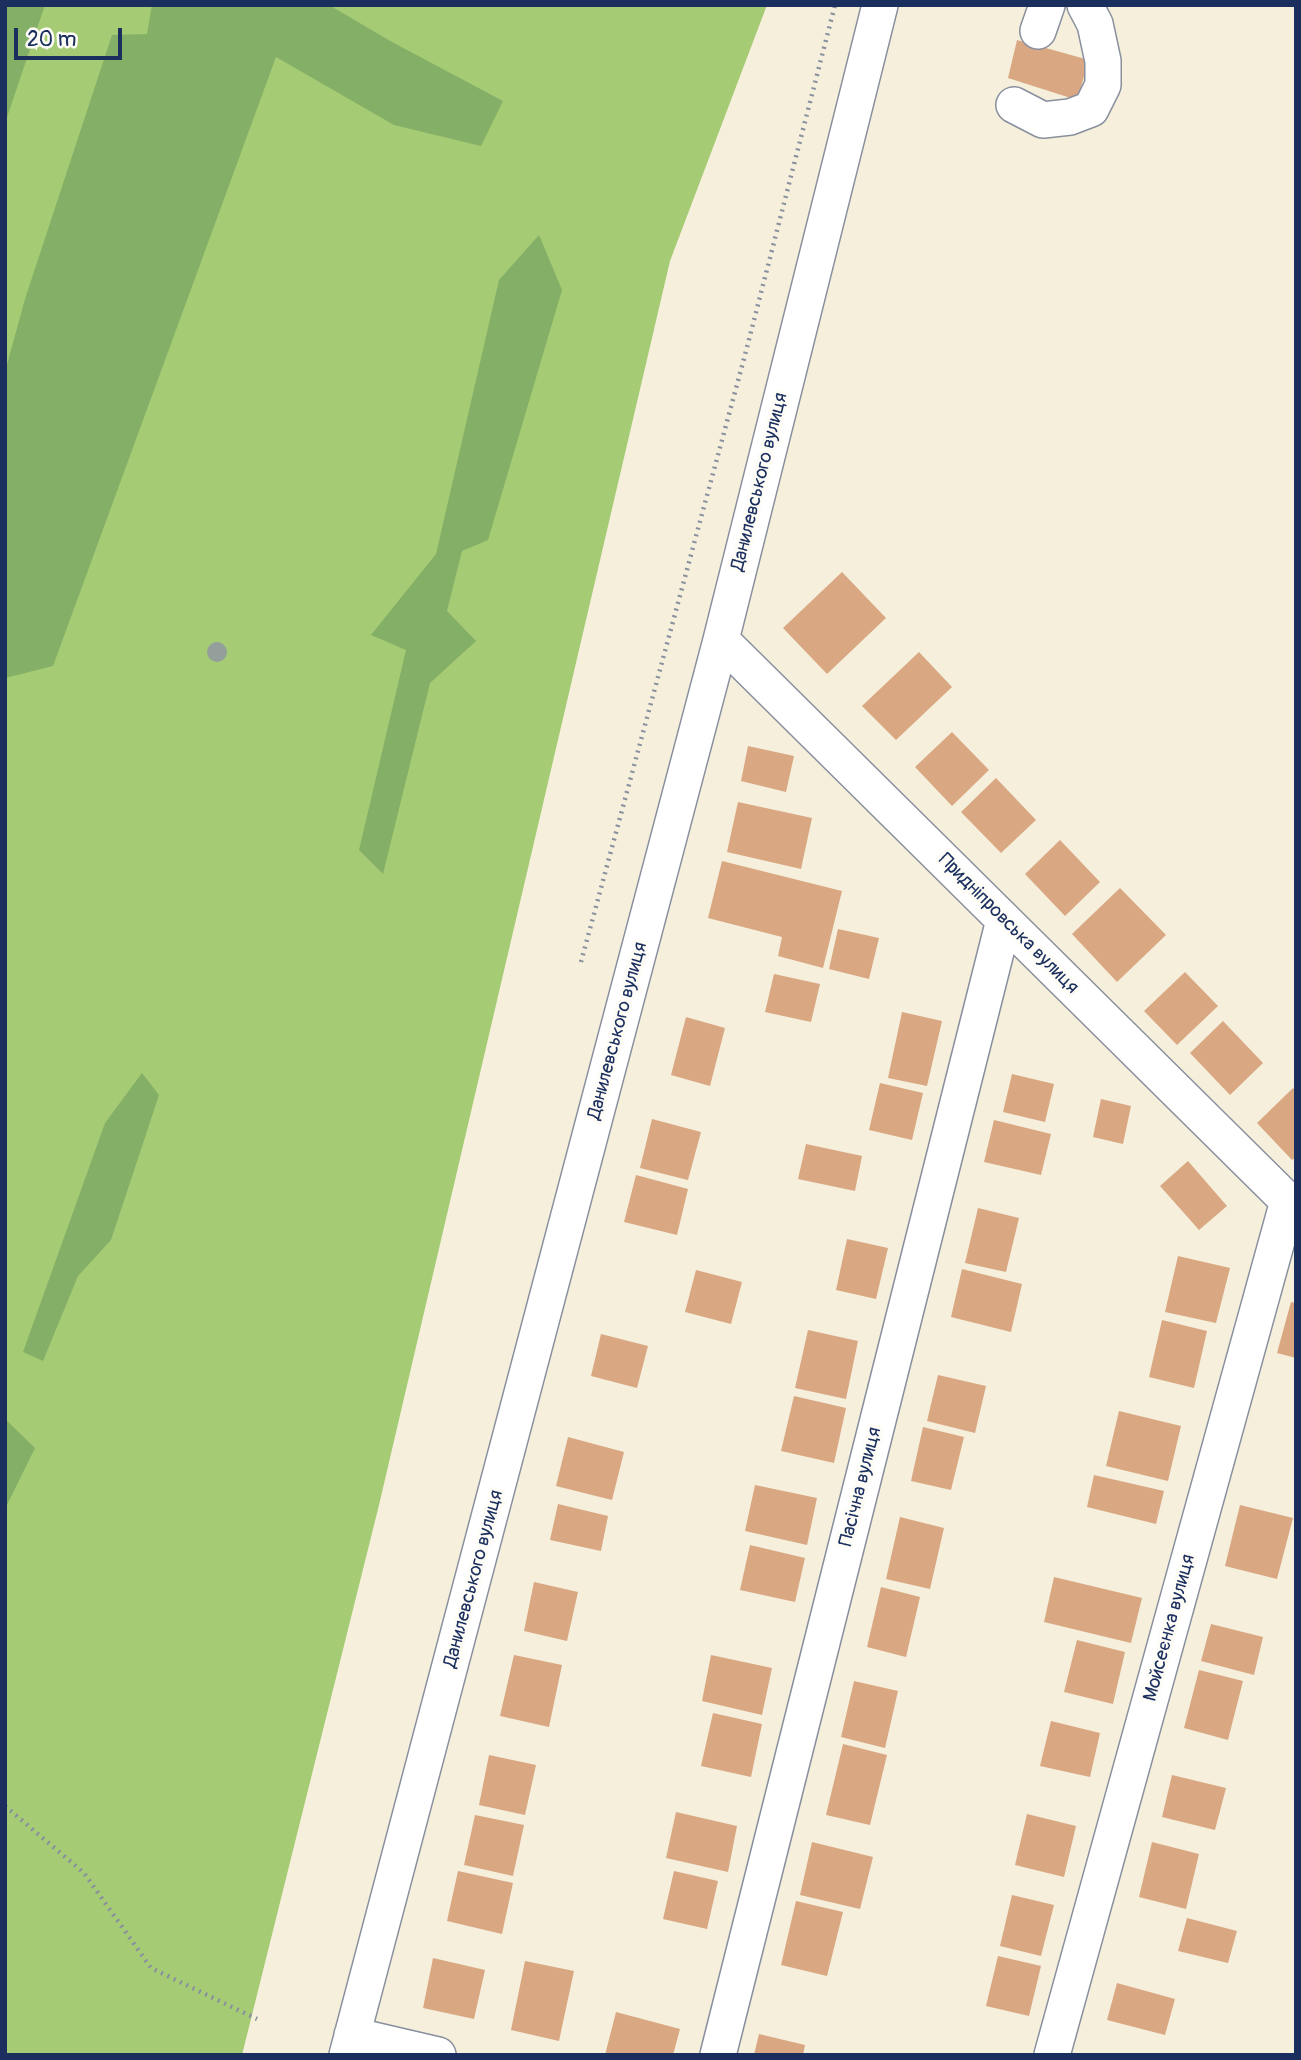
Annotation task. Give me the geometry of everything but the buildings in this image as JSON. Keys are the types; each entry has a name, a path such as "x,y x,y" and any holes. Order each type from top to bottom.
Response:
{"street":[{"name":"Данилевського вулиця","path":"350,2045 721,640 880,5"},
{"path":"1014,105 1043,120 1070,117 1091,109 1103,85 1103,61 1095,24 1085,5"},
{"name":"Придніпровська вулиця","path":"721,640 1292,1205"},
{"name":"Пасічна вулиця","path":"718,2055 1004,920"},
{"name":"Мойсеєнка вулиця","path":"1052,2055 1292,1205"},
{"path":"350,2045 438,2055"}],"path":[{"path":"581,962 745,355 835,5"},
{"path":"5,1806 84,1873 150,1968 257,2019"}],"green space":[{"path":"5,5 767,5 670,261 379,1505 242,2055 5,2055"},
{"path":"5,5 45,5 5,123"},
{"path":"152,5 329,5 503,101 481,146 394,125 276,57 53,666 5,678 5,372 25,299 112,35 147,34"},
{"path":"539,235 562,290 488,540 462,551 447,611 476,641 430,683 383,874 359,850 406,650 371,635 436,554 499,280"},
{"path":"142,1073 159,1095 111,1240 78,1276 43,1361 23,1352 105,1123"},
{"path":"5,1419 35,1448 5,1509"}]}
